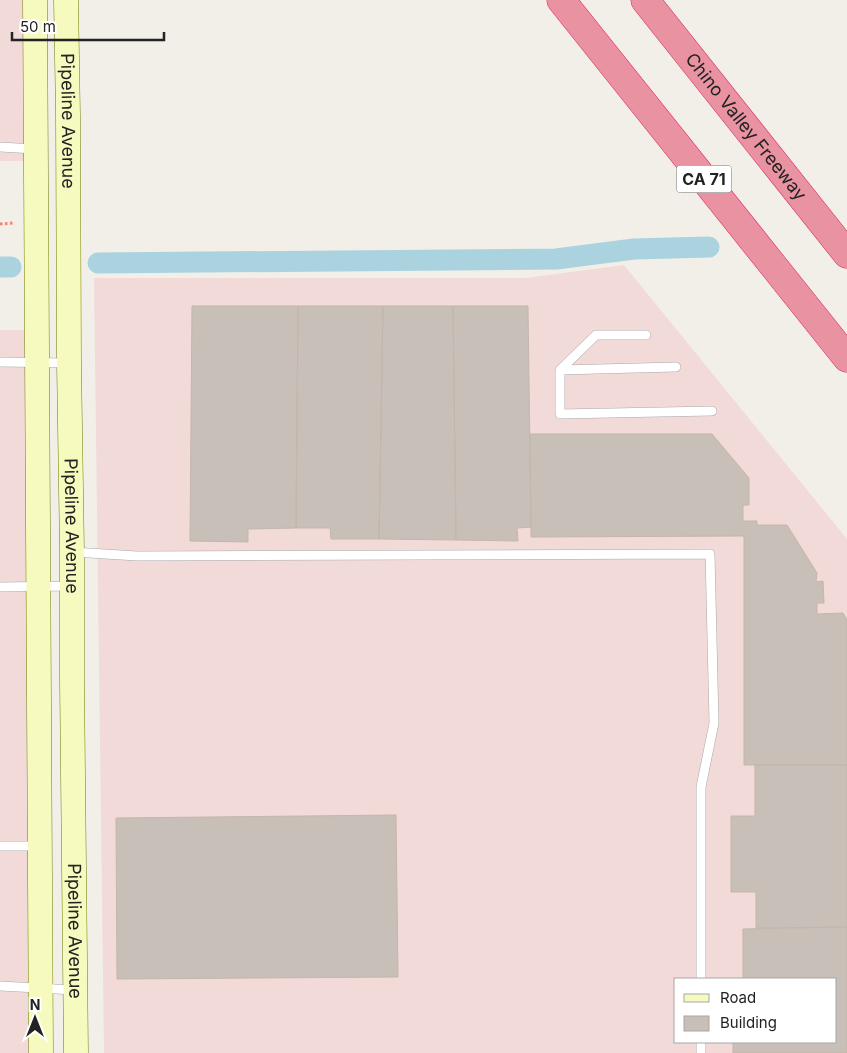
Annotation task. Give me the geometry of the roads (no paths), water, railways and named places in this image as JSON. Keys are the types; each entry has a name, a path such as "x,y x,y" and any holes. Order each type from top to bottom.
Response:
{"highway":[{"name":"CA 71","path":"562,0 847,358"},
{"name":"Chino Valley Freeway","path":"645,0 847,254"}],"main road":[{"name":"Pipeline Avenue","path":"35,0 42,1053"},
{"name":"Pipeline Avenue","path":"66,0 76,1053"}],"lane":[{"path":"0,147 35,149"},
{"path":"646,335 596,335 560,370 560,414 712,411"},
{"path":"0,362 69,363"},
{"path":"560,370 676,367"},
{"path":"72,552 137,556 710,554 714,723 701,787 701,978"},
{"path":"0,586 73,586"},
{"path":"0,846 40,846"},
{"path":"0,986 74,990"}],"waterway":[{"path":"98,263 556,259 634,249 709,247"},
{"path":"0,267 11,267"}]}
